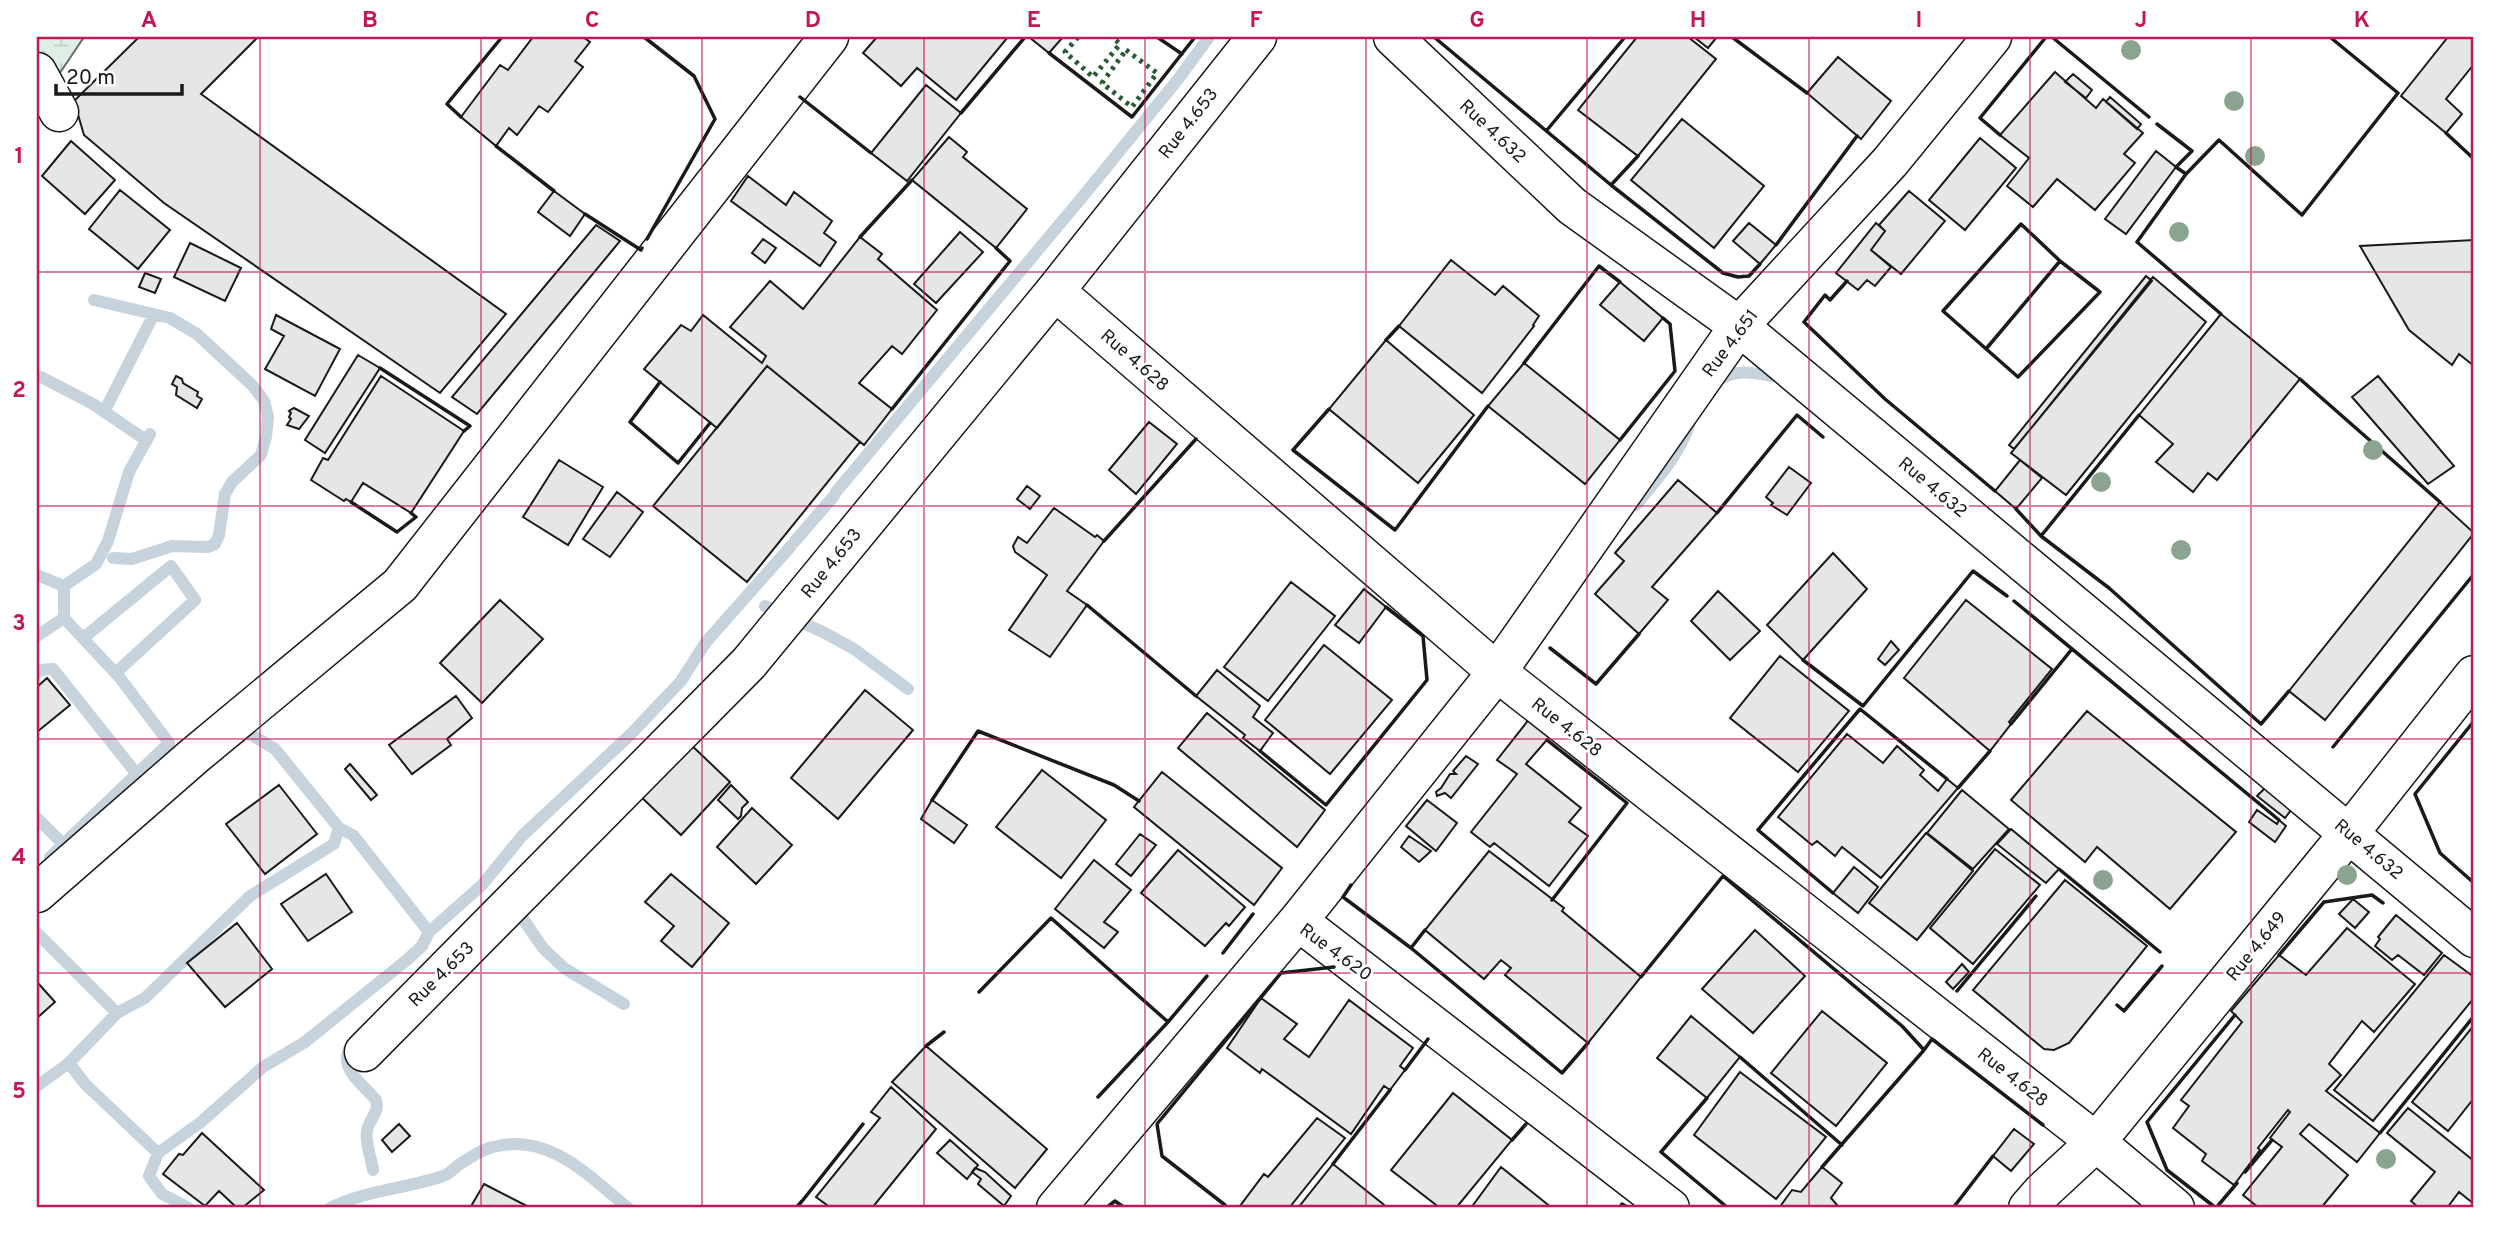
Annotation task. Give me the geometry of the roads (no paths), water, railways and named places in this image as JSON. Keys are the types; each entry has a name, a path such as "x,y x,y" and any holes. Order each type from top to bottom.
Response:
{"street":[{"path":"37,892 194,756 400,585 829,37"},
{"name":"Rue 4.653","path":"364,1052 749,663 1055,291 1256,37"},
{"name":"Rue 4.632","path":"1393,37 1572,206 1739,326 2350,832 2474,938"},
{"name":"Rue 4.651","path":"1298,921 1497,672 1739,326 1890,162 1992,37"},
{"path":"37,72 59,112"},
{"name":"Rue 4.628","path":"1055,291 1497,672 2096,1142 2175,1208"},
{"name":"Rue 4.649","path":"2028,1208 2096,1142 2350,832 2474,675"},
{"name":"Rue 4.620","path":"1056,1208 1298,921 1670,1208"}],"waterway":[{"path":"836,492 1084,195 1209,37"},
{"path":"94,300 170,318 197,334 253,386 264,401 268,417 261,455 232,482 225,494 219,535 215,544 208,547 172,546 132,559 113,558"},
{"path":"104,412 154,314"},
{"path":"1717,381 1737,373 1772,376 1779,366"},
{"path":"41,377 93,404 140,436"},
{"path":"1636,505 1674,456 1690,422"},
{"path":"64,586 96,564 108,541 129,472 150,434"},
{"path":"795,541 834,496"},
{"path":"189,1208 162,1194 149,1176 158,1153 201,1122 263,1067 305,1042 422,946 429,932 482,885 522,836 631,734 681,681 706,642 791,546"},
{"path":"87,635 171,566 195,600 121,668"},
{"path":"37,575 64,586"},
{"path":"50,857 169,743 120,678 64,618 64,586"},
{"path":"765,606 854,649 908,689"},
{"path":"37,636 64,618"},
{"path":"37,673 40,670 53,669 136,773"},
{"path":"237,740 247,732 275,749 339,828 353,835 429,932"},
{"path":"37,818 63,844"},
{"path":"37,1086 69,1063 117,1013 145,998 250,896 334,844 339,828"},
{"path":"508,920 523,919 543,948 564,968 624,1004"},
{"path":"37,933 117,1013"},
{"path":"351,1045 347,1054 349,1068 376,1100 377,1105 368,1126 367,1136 373,1170"},
{"path":"69,1063 85,1084 158,1153"},
{"path":"330,1208 372,1193 443,1176 485,1150 513,1144 532,1146 567,1160 628,1208"}]}
